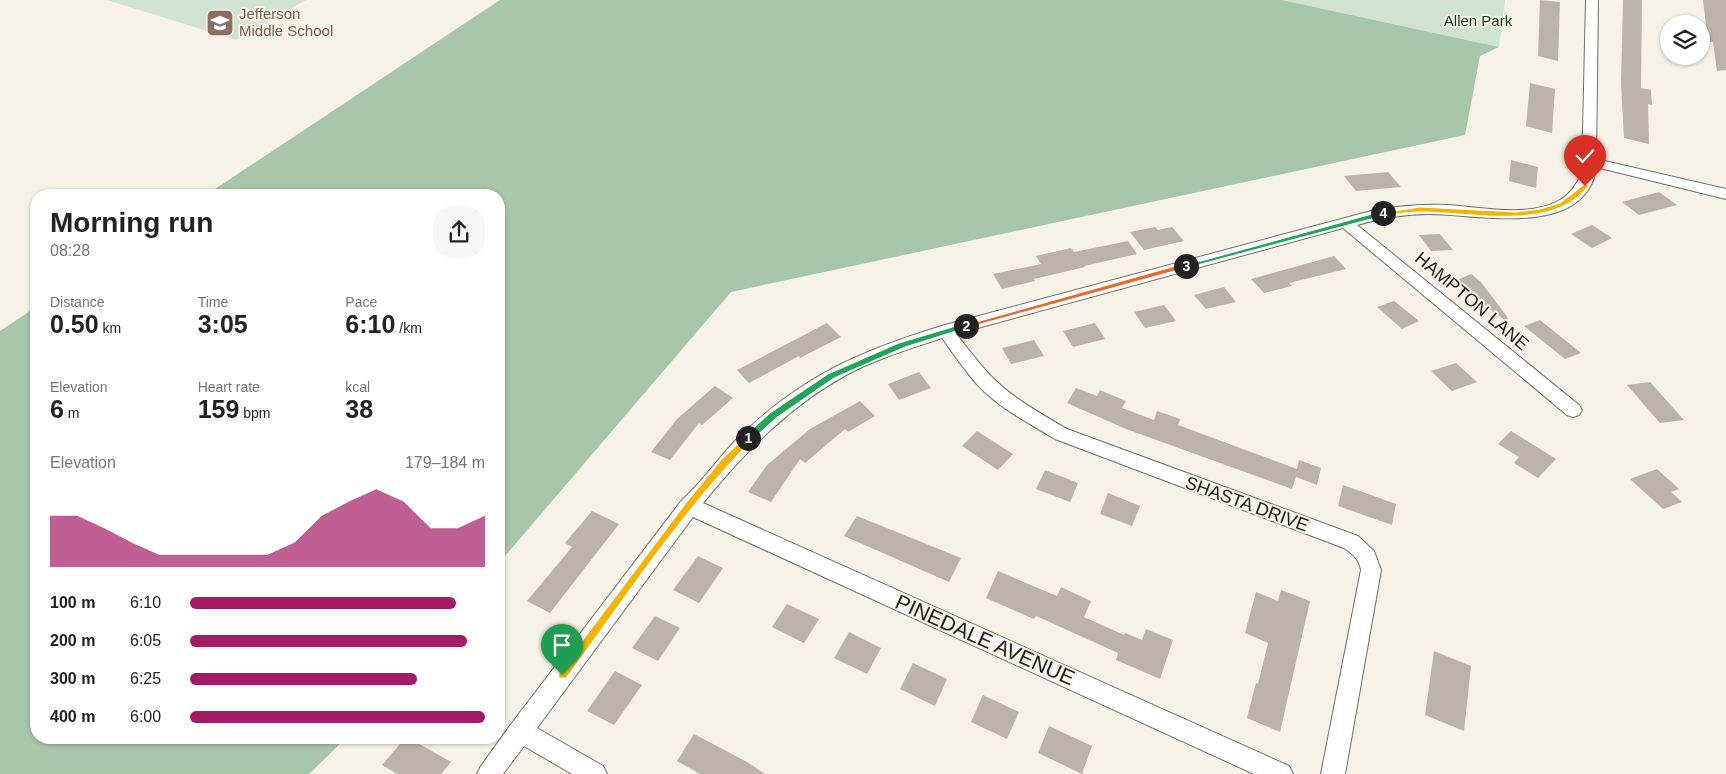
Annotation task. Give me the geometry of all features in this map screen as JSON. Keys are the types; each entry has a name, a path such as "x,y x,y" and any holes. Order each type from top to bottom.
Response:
{"street":[{"path":"489,774 689,506 725,461 752,434 802,394 831,376 868,359 945,332 1346,222 1396,211 1420,210 1516,214 1541,211 1562,204 1578,194 1585,186 1589,161 1592,0"},
{"path":"1589,161 1726,194"},
{"name":"HAMPTON LANE","path":"1346,222 1573,410"},
{"name":"SHASTA DRIVE","path":"945,332 982,378 1019,409 1040,423 1105,452 1351,542 1366,555 1370,561 1371,570 1332,774"},
{"name":"PINEDALE AVENUE","path":"689,506 1281,774"},
{"path":"520,731 595,774"}],"green space":[{"name":"Jefferson Middle School","path":"107,0 306,0 236,40"},
{"path":"500,0 1282,0 1499,47 1480,56 1465,135 731,292 505,556 505,189 215,189"},
{"name":"Allen Park","path":"1282,0 1505,0 1499,47"},
{"path":"30,311 30,744 340,744 309,774 0,774 0,331"}],"building":[{"path":"1540,0 1560,2 1558,61 1538,56"},
{"path":"1623,0 1642,0 1641,88 1651,90 1652,105 1648,104 1649,144 1624,138 1621,84"},
{"path":"1703,0 1726,0 1726,70 1717,71 1713,42 1710,42 1710,15 1705,15"},
{"path":"1530,83 1555,89 1552,133 1526,126"},
{"path":"1511,160 1538,167 1536,188 1509,181"},
{"path":"1388,172 1401,187 1356,191 1344,176"},
{"path":"1659,192 1677,205 1639,215 1622,202"},
{"path":"1592,225 1612,238 1592,248 1571,234"},
{"path":"1155,227 1158,230 1172,227 1184,241 1144,250 1130,232"},
{"path":"1440,234 1453,250 1431,251 1419,235"},
{"path":"1128,241 1137,254 1034,279 1035,281 1002,289 993,274 1041,264 1036,256 1071,248 1074,252"},
{"path":"1334,256 1346,269 1289,283 1292,286 1264,293 1251,279"},
{"path":"1471,274 1481,282 1508,318 1506,321 1453,282"},
{"path":"1224,287 1236,302 1206,309 1194,295"},
{"path":"1394,301 1419,321 1402,329 1377,307"},
{"path":"1164,305 1176,321 1145,328 1134,312"},
{"path":"1540,320 1581,353 1565,359 1524,326"},
{"path":"827,323 841,337 800,358 799,356 749,383 737,370"},
{"path":"1095,323 1105,339 1073,347 1063,331"},
{"path":"1034,340 1044,356 1011,364 1002,348"},
{"path":"1456,363 1477,382 1452,391 1431,371"},
{"path":"919,372 931,388 899,400 888,384"},
{"path":"1650,382 1684,420 1660,423 1627,385"},
{"path":"715,386 733,398 702,425 699,423 670,460 651,452 677,419"},
{"path":"1076,388 1097,396 1100,390 1126,401 1122,408 1154,420 1157,411 1180,419 1178,425 1297,469 1299,460 1321,468 1317,485 1296,477 1292,489 1126,429 1067,403"},
{"path":"860,401 875,416 848,432 845,429 805,463 800,459 771,502 748,492 767,465 810,429"},
{"path":"977,431 1013,454 998,470 962,446"},
{"path":"1511,431 1556,459 1538,478 1514,463 1519,457 1498,444"},
{"path":"1657,469 1679,489 1671,492 1682,502 1663,509 1630,479"},
{"path":"1045,470 1078,483 1070,502 1036,489"},
{"path":"1343,485 1396,504 1392,525 1338,506"},
{"path":"1108,493 1140,506 1132,526 1100,514"},
{"path":"592,511 619,524 550,613 527,601 572,547 565,543"},
{"path":"857,516 961,558 949,582 844,536"},
{"path":"698,556 723,568 699,603 673,590"},
{"path":"998,571 1057,596 1061,587 1091,601 1084,617 1124,635 1125,633 1142,640 1146,629 1173,640 1160,679 1116,660 1118,653 1036,616 1034,619 986,598"},
{"path":"1281,590 1310,601 1280,732 1247,718 1268,643 1245,633 1256,592 1278,601"},
{"path":"787,604 819,619 804,643 772,627"},
{"path":"655,616 680,628 658,661 632,648"},
{"path":"849,632 881,648 867,674 834,658"},
{"path":"1434,651 1471,666 1464,731 1425,715"},
{"path":"913,663 947,679 935,706 900,689"},
{"path":"615,671 642,685 614,725 587,711"},
{"path":"983,695 1019,712 1007,739 971,722"},
{"path":"1049,726 1092,746 1082,774 1038,753"},
{"path":"694,734 747,762 765,774 700,774 677,761"},
{"path":"400,744 420,744 451,762 441,774 397,774 382,765"}],"place":[{"name":"Jefferson Middle School","path":"220,23"}],"route":[{"path":"562,675 725,461 773,415 831,376 902,345 945,332 1375,215 1396,211 1420,210 1516,214 1541,211 1562,204 1578,194 1585,186"}]}
